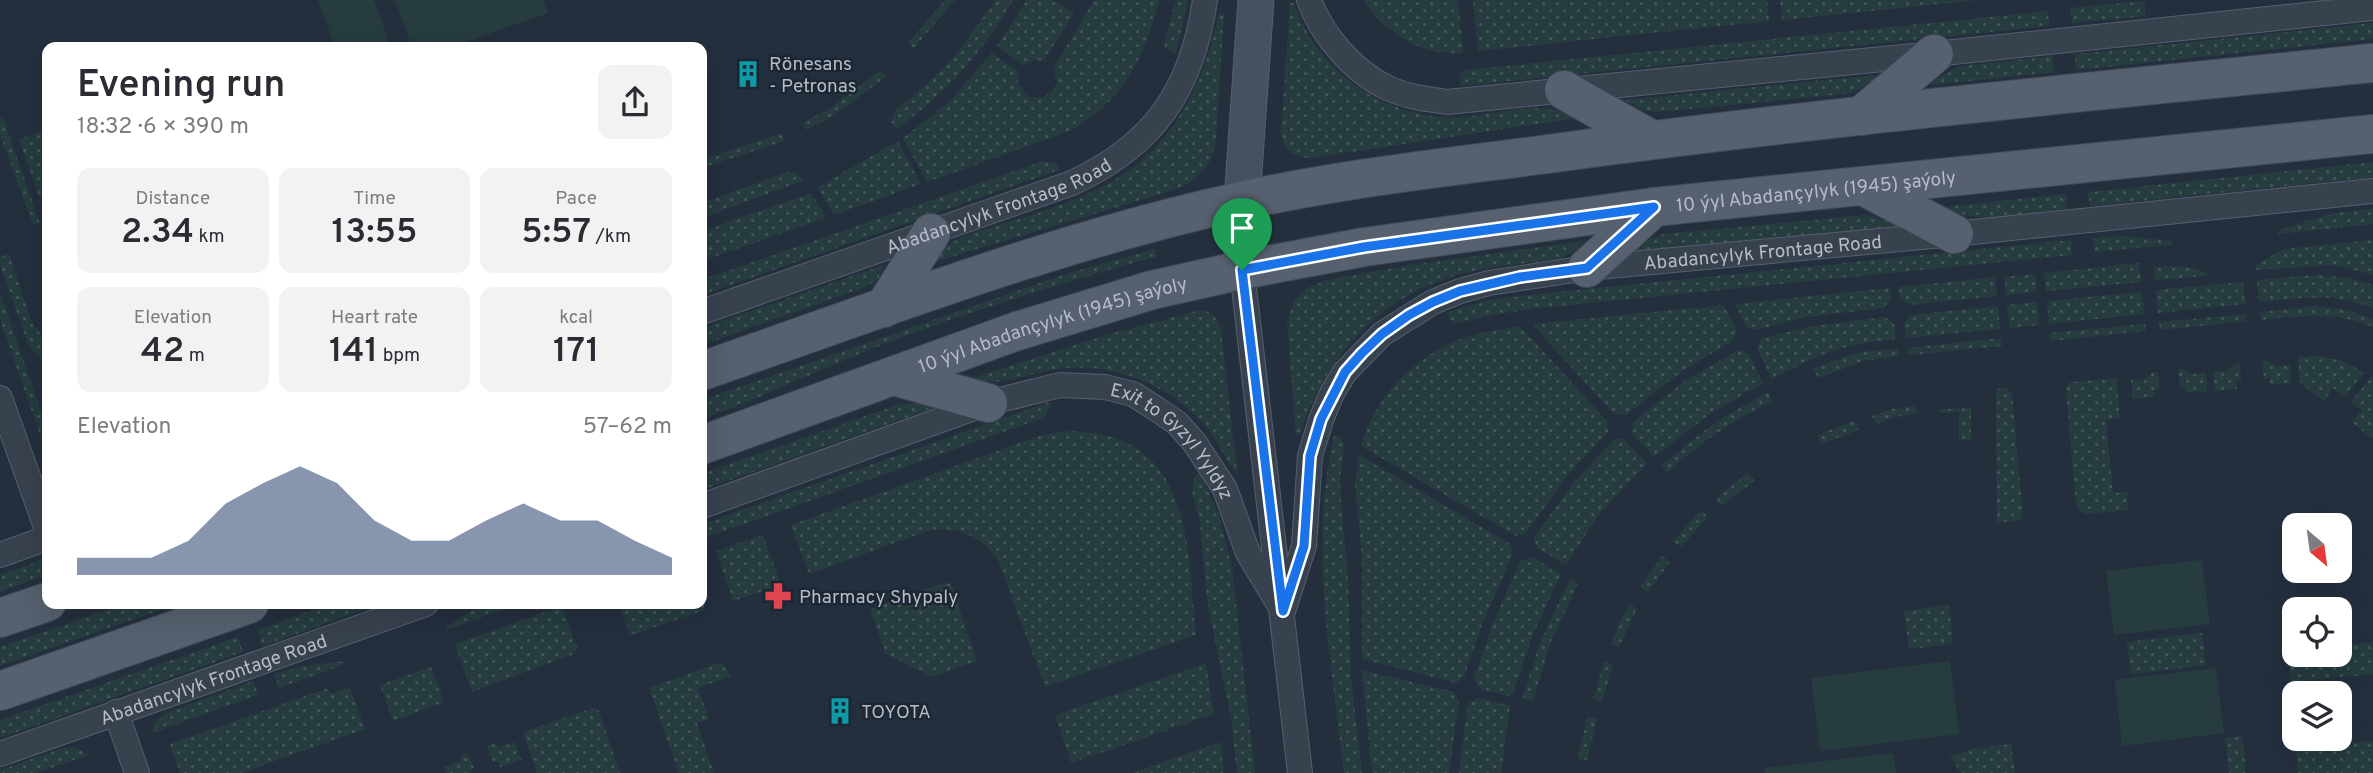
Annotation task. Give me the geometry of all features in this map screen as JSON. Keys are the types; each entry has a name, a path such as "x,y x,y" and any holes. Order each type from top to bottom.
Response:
{"main road":[{"path":"1861,116 1934,54"},
{"path":"707,369 1005,267 1131,228 1242,200 1357,180 1652,140 2373,63"},
{"path":"1564,90 1652,140"},
{"name":"10 ýyl Abadançylyk (1945) şaýoly","path":"707,443 1042,324 1152,290 1364,247 1654,207 2373,134"},
{"path":"1865,187 1954,234"},
{"path":"1587,268 1654,207"},
{"path":"884,308 931,233"},
{"path":"894,376 988,403"},
{"path":"0,618 42,604"},
{"path":"0,691 235,609"}],"street":[{"name":"Abadancylyk Frontage Road","path":"707,310 1072,183 1116,160 1133,147 1160,118 1183,78 1192,55 1205,0"},
{"path":"1256,0 1242,200 1242,270 1300,773"},
{"path":"1309,0 1321,26 1342,52 1385,87 1401,94 1447,102 2373,8"},
{"name":"Abadancylyk Frontage Road","path":"1283,611 1304,546 1310,456 1321,419 1345,372 1382,334 1433,302 1489,283 1587,268 2373,191"},
{"name":"Exit to Gyzyl Yyldyz","path":"988,403 1060,385 1105,387 1133,394 1177,423 1208,460 1225,489 1248,553 1283,611"},
{"path":"0,398 42,516"},
{"path":"707,504 988,403"},
{"path":"0,555 42,540"},
{"name":"Abadancylyk Frontage Road","path":"0,754 412,609"},
{"path":"116,712 137,773"}],"green space":[{"path":"318,0 374,0 389,42 333,42"},
{"path":"395,0 543,0 548,13 466,42 410,42"},
{"path":"945,0 955,0 914,48 908,43"},
{"path":"996,0 1013,0 976,55 931,102 896,129 891,121 895,111 953,58"},
{"path":"1027,0 1053,0 1074,13 1044,61 1034,60 1024,65 997,46"},
{"path":"1094,0 1159,0 1138,60 1117,93 1087,120 1068,132 927,182 903,138 950,101 992,53 1019,72 1018,82 1026,95 1040,98 1048,95 1057,83 1054,68"},
{"path":"1176,0 1188,0 1176,53 1165,48 1164,43"},
{"path":"1363,0 1458,0 1463,53 1433,51 1406,40 1382,23"},
{"path":"1473,0 1767,0 1769,21 1478,51"},
{"path":"1780,0 1978,0 1782,20"},
{"path":"2144,1 2146,16 2072,23 2070,8"},
{"path":"1290,3 1294,3 1304,28 1337,70 1381,101 1433,116 1460,117 1534,108 1563,112 1576,118 1312,158 1290,152 1284,144 1281,132"},
{"path":"2048,11 2049,26 1460,86 1460,75 1466,70"},
{"path":"1219,13 1224,14 1216,139 1212,156 1199,175 1177,189 934,262 945,247 963,236 1074,200 1132,169 1151,152 1183,111 1205,63"},
{"path":"2373,23 2373,39 2076,70 2075,54"},
{"path":"2052,56 2054,72 1931,85 1931,81 1960,66"},
{"path":"881,70 886,77 833,116 806,130 802,123 829,109"},
{"path":"1886,74 1845,94 1658,112 1643,110 1625,100"},
{"path":"0,118 3,118 40,223 33,225 0,134"},
{"path":"42,131 42,196 39,197 19,139"},
{"path":"782,133 784,141 707,166 707,158"},
{"path":"898,141 921,184 834,215 818,187"},
{"path":"1043,161 1057,164 1059,170 707,293 707,278"},
{"path":"2373,162 2373,177 2090,206 2088,192"},
{"path":"788,172 795,172 804,180 707,216 707,201"},
{"path":"811,193 826,218 707,259 707,229"},
{"path":"2066,194 2067,209 2003,217 1971,216 1943,207"},
{"path":"2373,208 2373,224 2278,234 2282,229 2331,214"},
{"path":"1866,215 1900,226 1630,253 1643,242 1664,234"},
{"path":"2125,236 2172,241 2172,245 2094,252 2093,238"},
{"path":"2071,240 2072,255 1530,309 1455,324 1452,324 1447,312 1484,301 1528,295"},
{"path":"2373,240 2373,275 2335,265 2256,270 2255,266 2283,249"},
{"path":"1585,241 1561,259 1473,271 1419,290 1395,304 1373,320 1337,361 1322,384 1300,435 1296,434 1287,321 1295,299 1307,288 1327,280 1416,264"},
{"path":"1155,249 1157,256 1019,297 918,332 707,417 707,398 1069,273"},
{"path":"9,254 31,320 42,336 42,361 29,347 0,264 0,257"},
{"path":"2139,263 2141,282 2046,291 2044,273"},
{"path":"884,265 878,279 866,287 707,343 707,326"},
{"path":"2154,267 2194,268 2210,275 2155,281"},
{"path":"2035,274 2037,292 2006,295 2005,277"},
{"path":"2316,275 2350,278 2373,285 2373,309 2359,303 2331,298 2259,302 2257,280"},
{"path":"1995,277 1997,296 1909,305 1900,298 1899,287"},
{"path":"2243,282 2245,304 2158,313 2156,290"},
{"path":"1889,288 1891,299 1884,308 1805,317 1756,330 1746,327 1735,304"},
{"path":"0,292 42,414 42,441 0,319"},
{"path":"2142,292 2144,314 2049,324 2047,301"},
{"path":"2037,302 2039,325 2010,328 2007,305"},
{"path":"1724,305 1737,331 1734,340 1681,372 1626,415 1614,414 1532,324"},
{"path":"1998,306 2000,329 1906,338 1904,323 1910,315"},
{"path":"2316,306 2348,310 2373,319 2373,327 2332,317 2304,316 2261,320 2260,312"},
{"path":"1200,310 1214,316 1221,329 1237,473 1212,434 1193,413 1176,399 1137,378 1094,368 1072,368 992,382 972,378 1106,335"},
{"path":"2246,314 2246,321 2160,330 2159,322"},
{"path":"1885,317 1894,324 1896,339 1832,352 1772,379 1757,349 1761,339 1807,327"},
{"path":"2145,324 2146,331 2051,341 2050,333"},
{"path":"1520,326 1607,421 1608,432 1567,476 1526,533 1516,536 1361,446 1368,427 1388,393 1416,365 1449,344 1467,337"},
{"path":"2001,338 2002,346 1909,355 1907,348"},
{"path":"1898,349 1899,356 1864,361 1818,378 1813,368 1859,352"},
{"path":"1738,350 1748,353 1763,383 1711,413 1654,457 1632,433 1633,422 1686,380"},
{"path":"2318,356 2340,360 2364,372 2345,397 2333,388 2324,401 2300,383 2298,357"},
{"path":"2268,361 2275,366 2290,365 2291,383 2270,385 2269,378 2264,379 2262,362"},
{"path":"2240,364 2241,381 2236,382 2237,389 2215,391 2213,372 2228,371 2234,365"},
{"path":"2178,369 2184,369 2191,374 2206,373 2207,391 2186,393 2185,387 2180,387"},
{"path":"2158,372 2159,389 2154,390 2154,397 2133,399 2131,380 2146,379 2152,373"},
{"path":"2371,377 2373,439 2352,422 2362,410 2351,402"},
{"path":"2116,378 2120,418 2106,420 2113,493 2127,492 2128,510 2087,514 2080,511 2076,504 2067,384"},
{"path":"2007,388 2012,395 2023,517 2020,520 1997,523 1996,392 1998,389"},
{"path":"1768,392 1772,401 1717,433 1668,472 1661,465 1717,421"},
{"path":"1049,402 1051,407 1043,418 707,537 707,522"},
{"path":"917,403 939,406 707,488 707,473 712,470 897,405"},
{"path":"1915,406 1917,414 1895,417 1876,424 1872,416 1892,409"},
{"path":"1971,408 1971,440 1959,440 1959,412 1940,413 1939,409"},
{"path":"1855,420 1859,430 1821,444 1818,435"},
{"path":"1070,431 1111,437 1141,451 1162,473 1176,500 1184,531 1196,635 1045,687 999,562 986,546 970,535 951,530 930,530 809,574 791,525 1042,435"},
{"path":"1334,436 1341,437 1344,445 1340,479 1341,502 1348,579 1351,679 1362,773 1344,773 1325,604 1323,519 1326,477"},
{"path":"1615,439 1624,439 1647,464 1599,514 1566,565 1537,548 1534,538 1574,482"},
{"path":"1359,455 1510,544 1513,554 1483,622 1464,677 1456,683 1362,659 1362,557 1355,485"},
{"path":"1200,473 1219,515 1232,568 1255,773 1237,773 1231,718 1207,600 1200,521 1192,492 1195,476"},
{"path":"1748,473 1754,481 1722,506 1716,498"},
{"path":"1701,510 1708,517 1681,547 1673,541"},
{"path":"763,535 781,585 733,601 716,551"},
{"path":"1662,556 1670,562 1648,592 1640,587"},
{"path":"1532,557 1561,574 1532,637 1512,697 1481,689 1474,679 1492,626 1520,561"},
{"path":"42,560 42,577 0,592 0,575"},
{"path":"2202,560 2210,624 2114,635 2106,571"},
{"path":"1570,579 1578,584 1551,641 1533,702 1522,699 1541,640"},
{"path":"944,583 951,584 977,661 933,677 886,654 870,609"},
{"path":"1630,604 1637,609 1619,647 1611,644"},
{"path":"1949,605 1953,644 1909,649 1904,611"},
{"path":"109,609 163,609 0,666 0,647"},
{"path":"316,609 366,609 263,646 257,630"},
{"path":"475,609 506,609 447,630 446,627"},
{"path":"554,609 563,609 577,648 574,654 472,692 455,644"},
{"path":"620,609 705,609 635,634 630,634"},
{"path":"2202,633 2206,665 2131,674 2127,642"},
{"path":"238,637 243,652 0,738 0,720"},
{"path":"2373,642 2373,674 2290,681 2289,667 2352,667 2352,645"},
{"path":"344,661 345,664 279,688 274,674 303,666"},
{"path":"1604,661 1613,664 1602,702 1593,699"},
{"path":"1950,661 1959,734 1820,751 1811,678"},
{"path":"721,662 731,676 698,688 709,719 697,723 714,773 679,773 649,688"},
{"path":"1206,663 1214,714 1071,763 1055,715"},
{"path":"431,667 444,702 393,721 380,685"},
{"path":"2216,668 2224,733 2122,746 2115,680"},
{"path":"1362,670 1454,692 1459,701 1449,773 1372,773"},
{"path":"253,681 258,695 152,733 154,724 166,713"},
{"path":"350,687 365,729 241,773 180,773 170,744 328,688 331,694"},
{"path":"1478,698 1510,706 1501,773 1459,773 1468,704"},
{"path":"593,708 599,711 620,773 537,773 523,732"},
{"path":"1587,717 1597,719 1587,760 1578,759"},
{"path":"2242,736 2246,773 2229,773 2225,738"},
{"path":"2373,741 2373,773 2298,773 2296,751 2352,751 2352,743"},
{"path":"515,742 521,760 500,767 498,761 493,762 487,745 501,747"},
{"path":"1220,742 1224,773 1132,773"},
{"path":"2011,744 2015,773 1961,773 1950,757 1972,749"},
{"path":"76,747 88,755 37,773 0,773 0,770 63,748"},
{"path":"468,753 474,769 469,771 470,773 447,773 445,767 459,762 462,755"},
{"path":"1893,753 1896,773 1765,773 1764,768"}],"place":[{"name":"Rönesans - Petronas","path":"748,74"},
{"name":"Pharmacy Shypaly","path":"778,596"},
{"name":"TOYOTA","path":"840,711"}],"route":[{"path":"1654,207 1587,268 1520,277 1460,291 1409,315 1382,334 1362,353 1345,372 1321,419 1310,456 1304,546 1283,611 1242,270 1364,247 1654,207"}]}
